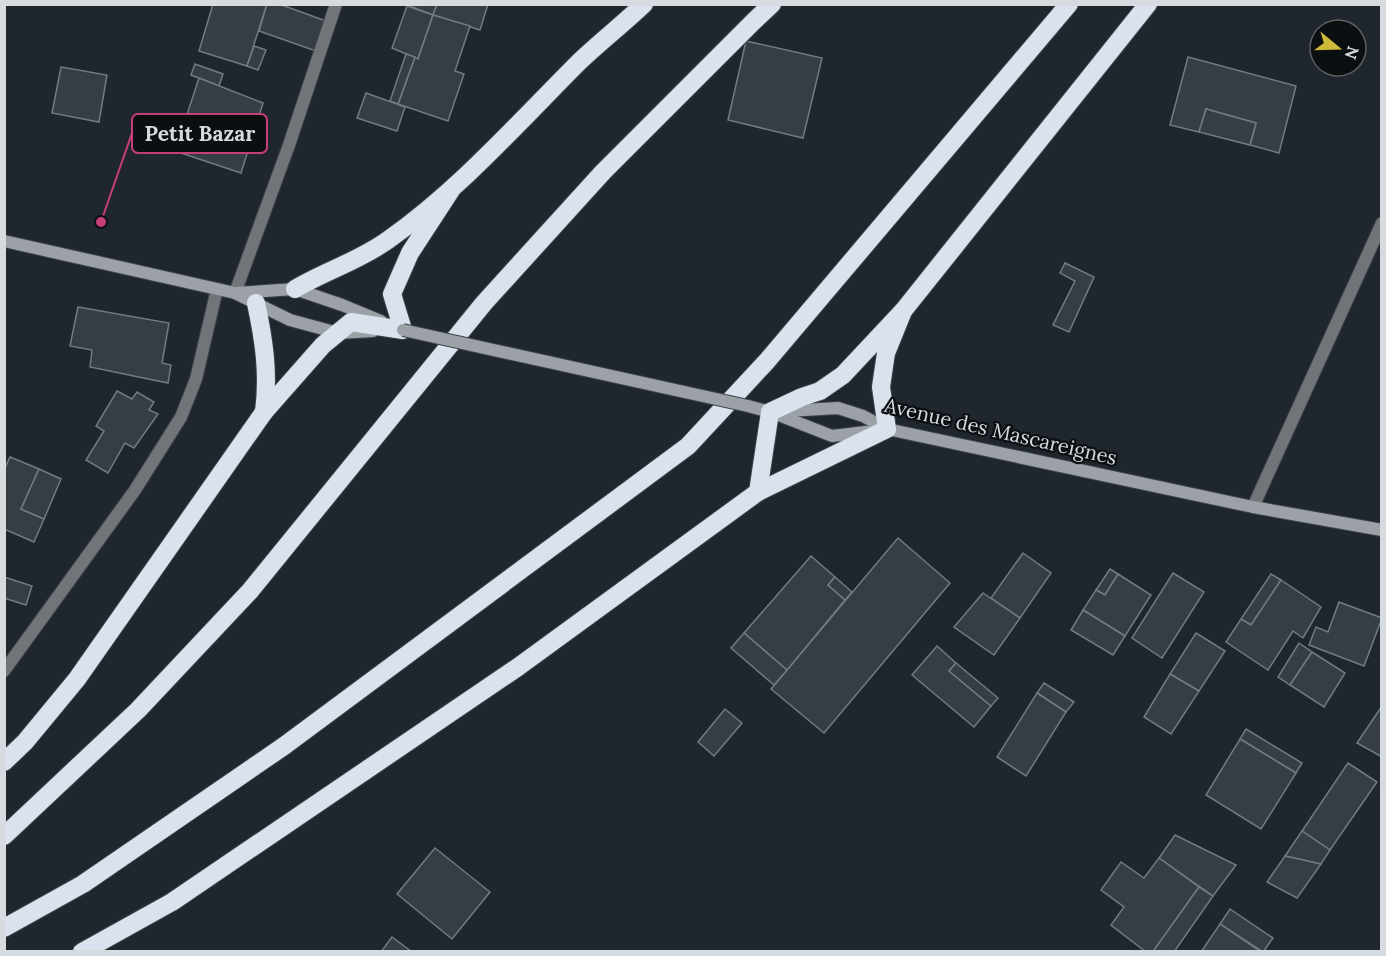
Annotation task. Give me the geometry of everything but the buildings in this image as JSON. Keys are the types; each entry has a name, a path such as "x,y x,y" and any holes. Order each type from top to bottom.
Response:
{"highway":[{"path":"295,289 349,263 387,241 452,190 582,60 644,4"},
{"path":"4,836 138,710 250,591 484,303 603,172 772,4"},
{"path":"4,928 83,884 284,746 688,446 767,361 1069,4"},
{"path":"758,492 771,412 820,391 843,375 903,311 1148,4"},
{"path":"4,762 25,742 77,679 264,412 323,345 351,322 403,330 392,294 410,253 452,190"},
{"path":"256,303 264,342 267,385 264,412"},
{"path":"82,951 172,902 518,667 758,492 887,429 881,387 886,352 903,311"}],"street":[{"path":"235,293 289,145 336,4"},
{"path":"1253,507 1382,223"},
{"path":"4,241 235,293 290,320 338,333"},
{"path":"4,671 135,490 181,417 196,379 217,289"},
{"path":"235,293 295,289"},
{"name":"Avenue des Mascareignes","path":"295,289 403,330 771,412 838,408 863,416 887,429 1253,507 1382,530"},
{"path":"771,412 832,436 887,429"}],"place":[{"name":"Petit Bazar","path":"101,222"}]}
